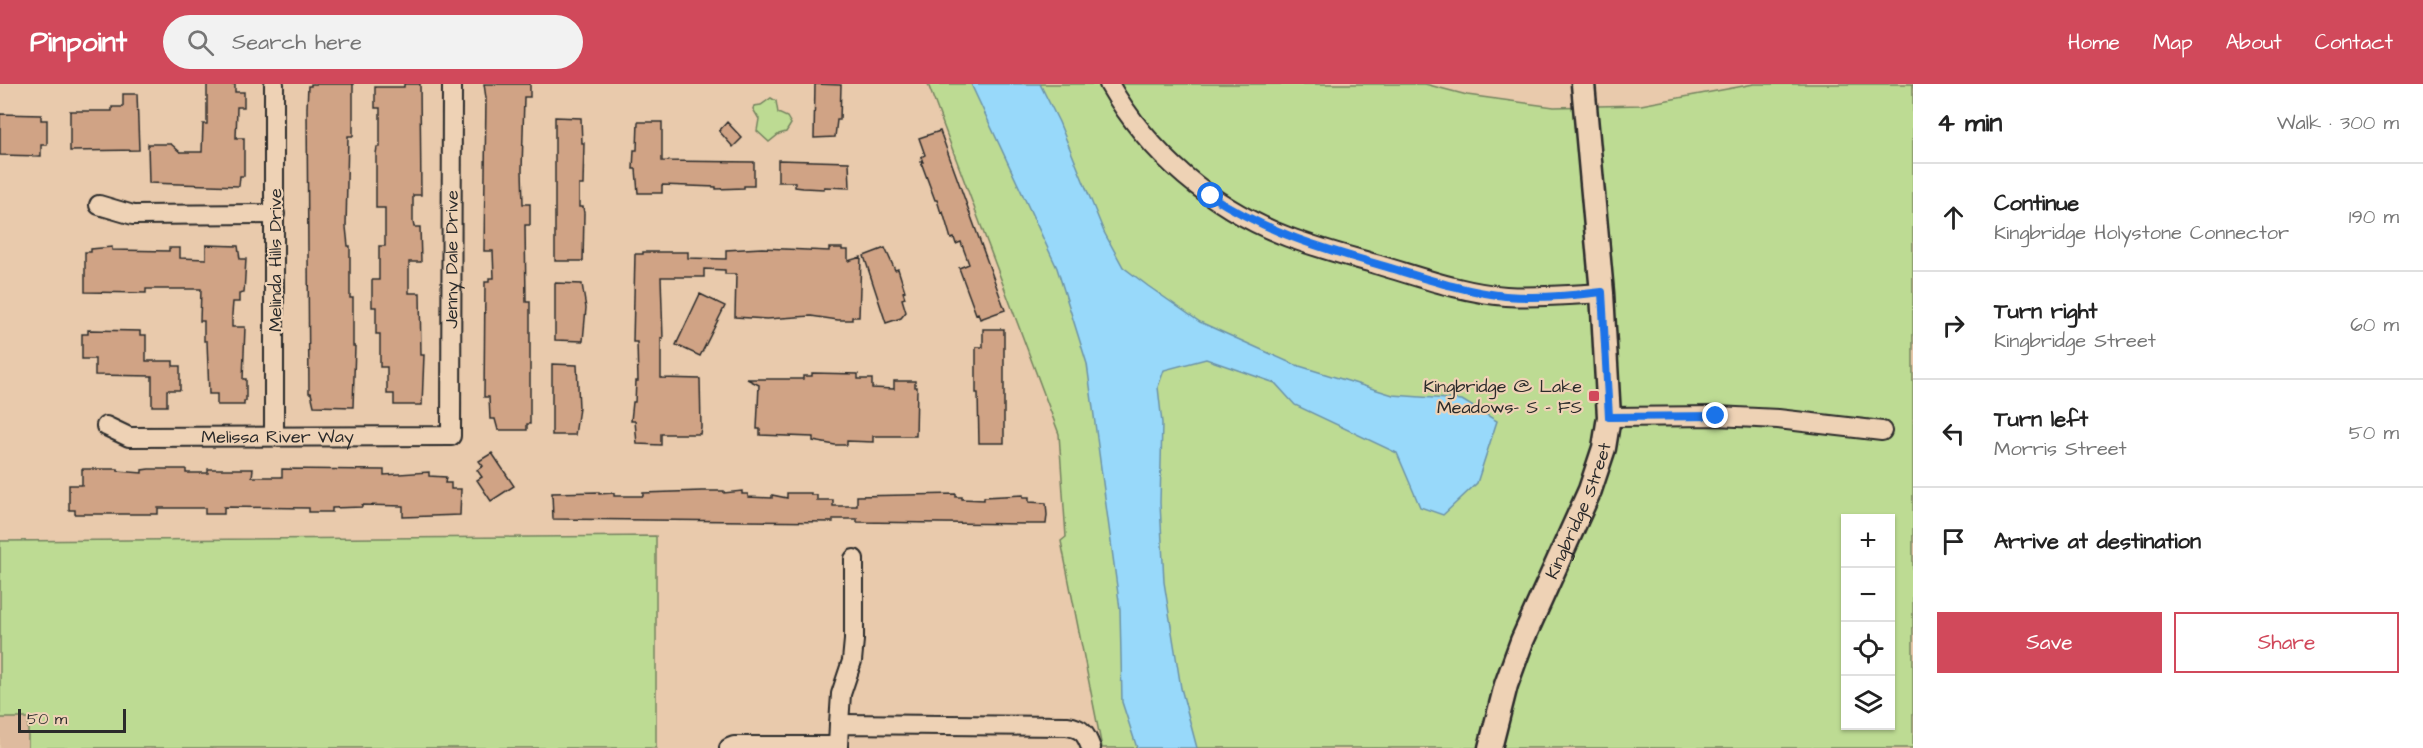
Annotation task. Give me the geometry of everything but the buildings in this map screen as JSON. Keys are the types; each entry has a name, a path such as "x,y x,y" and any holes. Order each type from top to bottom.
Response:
{"street":[{"name":"Melinda Hills Drive","path":"274,84 274,436"},
{"name":"Jenny Dale Drive","path":"451,436 452,84"},
{"path":"1109,84 1123,108 1149,142 1181,174 1235,211 1288,237 1448,285 1505,296 1546,297 1602,292"},
{"name":"Kingbridge Street","path":"1490,748 1506,685 1522,641 1590,490 1604,448 1609,417 1602,292 1583,84"},
{"path":"99,205 133,215 275,214"},
{"path":"1609,417 1716,416 1778,419 1882,431"},
{"name":"Melissa River Way","path":"106,426 129,437 451,436"},
{"path":"729,748 734,746 838,747 841,694 852,661 854,640 854,559"},
{"path":"839,723 1067,726 1078,728 1086,735 1091,748"}],"shaded area":[{"path":"0,718 28,718 28,748 0,748"}],"green space":[{"path":"928,84 1425,84 1467,95 1554,107 1641,105 1754,84 1913,84 1913,748 1102,748 1061,541 1066,537 1059,434"},
{"path":"771,98 776,101 778,113 787,117 791,124 786,132 779,134 769,142 757,131 759,119 753,109 754,106 761,105"},
{"path":"656,536 656,748 28,748 28,718 0,718 0,541"}],"water":[{"path":"971,84 1040,84 1059,122 1104,232 1123,267 1200,322 1293,364 1393,395 1462,400 1497,421 1477,483 1443,515 1420,507 1397,453 1295,405 1275,383 1206,359 1164,370 1158,387 1162,423 1160,503 1164,582 1181,688 1197,748 1137,748 1122,702 1120,609 1087,364 1057,268"}],"place":[{"name":"Kingbridge @ Lake Meadows- S - FS","path":"1594,396"}],"route":[{"path":"1211,196 1259,224 1288,237 1448,285 1505,296 1546,297 1602,292 1609,417 1716,416"}]}
